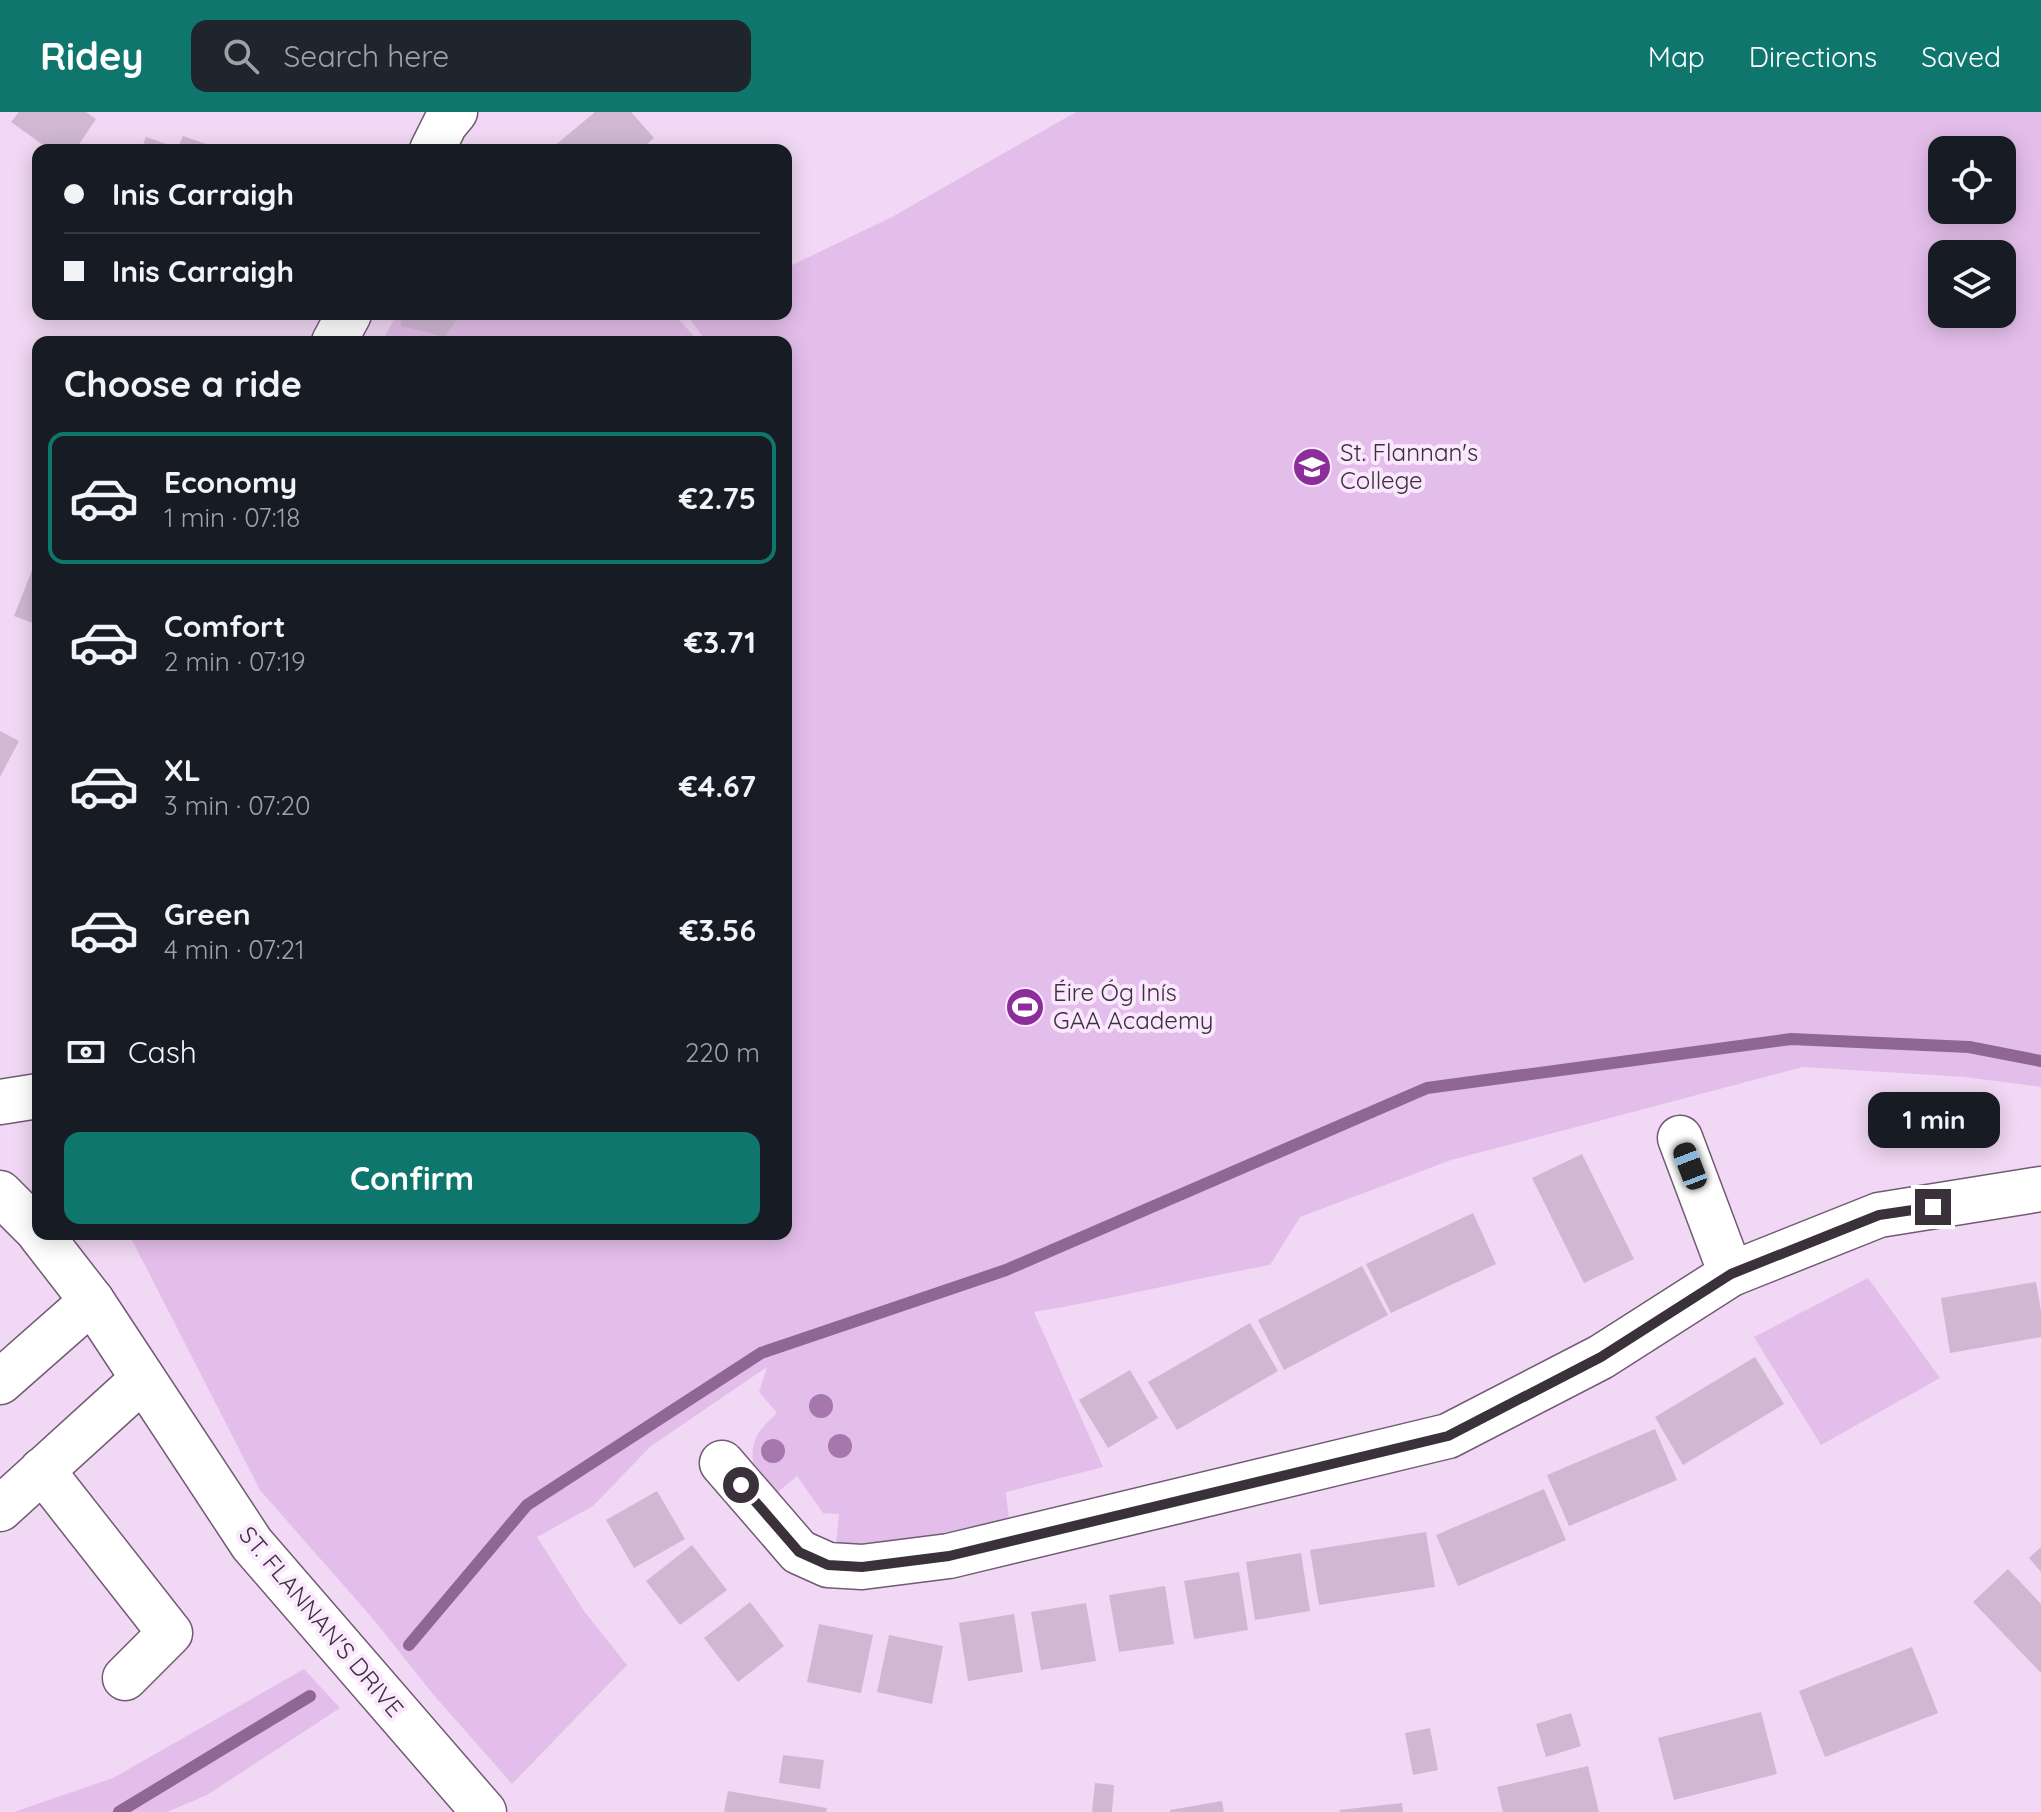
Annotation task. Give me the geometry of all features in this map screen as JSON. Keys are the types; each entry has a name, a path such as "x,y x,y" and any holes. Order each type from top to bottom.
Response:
{"street":[{"path":"0,1102 32,1097"},
{"path":"1680,1138 1731,1274"},
{"path":"722,1463 799,1552 828,1565 862,1567 949,1556 1448,1436 1601,1357 1731,1274 1879,1215 2041,1189"},
{"path":"0,1193 32,1226"},
{"path":"44,1240 92,1301"},
{"path":"71,1240 92,1301"},
{"path":"0,1382 92,1301"},
{"name":"ST. FLANNAN'S DRIVE","path":"92,1301 252,1544 478,1810"},
{"path":"0,1509 143,1379"},
{"path":"42,1470 170,1633 125,1678"}],"shaded area":[{"path":"1076,112 2041,112 2041,1087 1965,1077 1803,1067 1451,1160 1300,1217 1270,1265 1034,1312 1103,1467 1006,1492 1009,1520 908,1544 836,1545 839,1514 823,1513 797,1476 772,1497 766,1490 754,1467 753,1450 759,1432 777,1413 759,1392 767,1367 651,1446 593,1506 537,1537 584,1611 627,1665 512,1784 260,1490 132,1240 792,1240 792,336 702,336 690,320 792,320 792,265 892,217"},
{"path":"394,320 679,320 694,336 385,336"},
{"path":"1868,1278 1940,1378 1821,1445 1754,1337"},
{"path":"304,1669 340,1708 207,1795 167,1812 14,1812 113,1778"}],"building":[{"path":"19,112 86,112 96,119 79,144 42,144 11,122"},
{"path":"595,112 631,112 654,138 647,144 557,144"},
{"path":"183,136 206,144 180,144"},
{"path":"146,137 166,144 143,144"},
{"path":"401,320 456,320 446,336 401,326"},
{"path":"32,570 32,623 14,616"},
{"path":"0,731 19,741 0,777"},
{"path":"1582,1154 1634,1259 1584,1283 1532,1178"},
{"path":"1473,1213 1496,1264 1391,1313 1366,1264"},
{"path":"1362,1266 1388,1315 1284,1370 1258,1320"},
{"path":"2036,1282 2041,1337 1950,1353 1941,1298"},
{"path":"1250,1323 1278,1371 1177,1430 1148,1382"},
{"path":"1755,1357 1784,1404 1683,1465 1655,1417"},
{"path":"1130,1370 1158,1418 1108,1448 1079,1400"},
{"path":"1655,1429 1677,1480 1569,1526 1547,1475"},
{"path":"1544,1489 1566,1540 1458,1586 1436,1535"},
{"path":"657,1491 685,1539 634,1568 606,1520"},
{"path":"1426,1532 1435,1587 1319,1605 1310,1550"},
{"path":"692,1545 727,1590 680,1625 646,1581"},
{"path":"2041,1547 2041,1572 2029,1558"},
{"path":"1301,1553 1310,1611 1255,1620 1246,1562"},
{"path":"2008,1569 2041,1604 2041,1673 1973,1602"},
{"path":"1239,1572 1248,1630 1194,1639 1184,1581"},
{"path":"1165,1586 1174,1644 1119,1652 1109,1595"},
{"path":"750,1602 784,1646 738,1682 704,1638"},
{"path":"1086,1603 1096,1661 1041,1670 1031,1612"},
{"path":"1014,1614 1023,1672 968,1681 959,1623"},
{"path":"819,1624 873,1635 861,1693 807,1682"},
{"path":"889,1635 943,1646 932,1704 877,1692"},
{"path":"1912,1647 1938,1713 1825,1757 1799,1691"},
{"path":"1761,1712 1777,1774 1674,1800 1658,1738"},
{"path":"1571,1713 1581,1746 1546,1757 1536,1724"},
{"path":"1430,1728 1438,1770 1413,1775 1405,1733"},
{"path":"783,1755 824,1760 820,1789 779,1783"},
{"path":"1588,1766 1599,1812 1503,1812 1497,1787"},
{"path":"1095,1783 1114,1785 1112,1812 1092,1812"},
{"path":"728,1791 827,1808 826,1812 724,1812"},
{"path":"1222,1801 1224,1812 1170,1812 1170,1810"},
{"path":"1402,1803 1403,1812 1339,1810"}],"waterway":[{"path":"409,1645 527,1505 761,1353 1006,1270 1427,1088 1791,1039 1969,1047 2041,1061"},
{"path":"119,1812 310,1696"}],"place":[{"name":"St. Flannan's College","path":"1312,467"},
{"name":"Éire Óg Inís GAA Academy","path":"1025,1007"}],"route":[{"path":"741,1485 799,1552 828,1565 862,1567 949,1556 1448,1436 1601,1357 1731,1274 1879,1215 1933,1207"}]}
